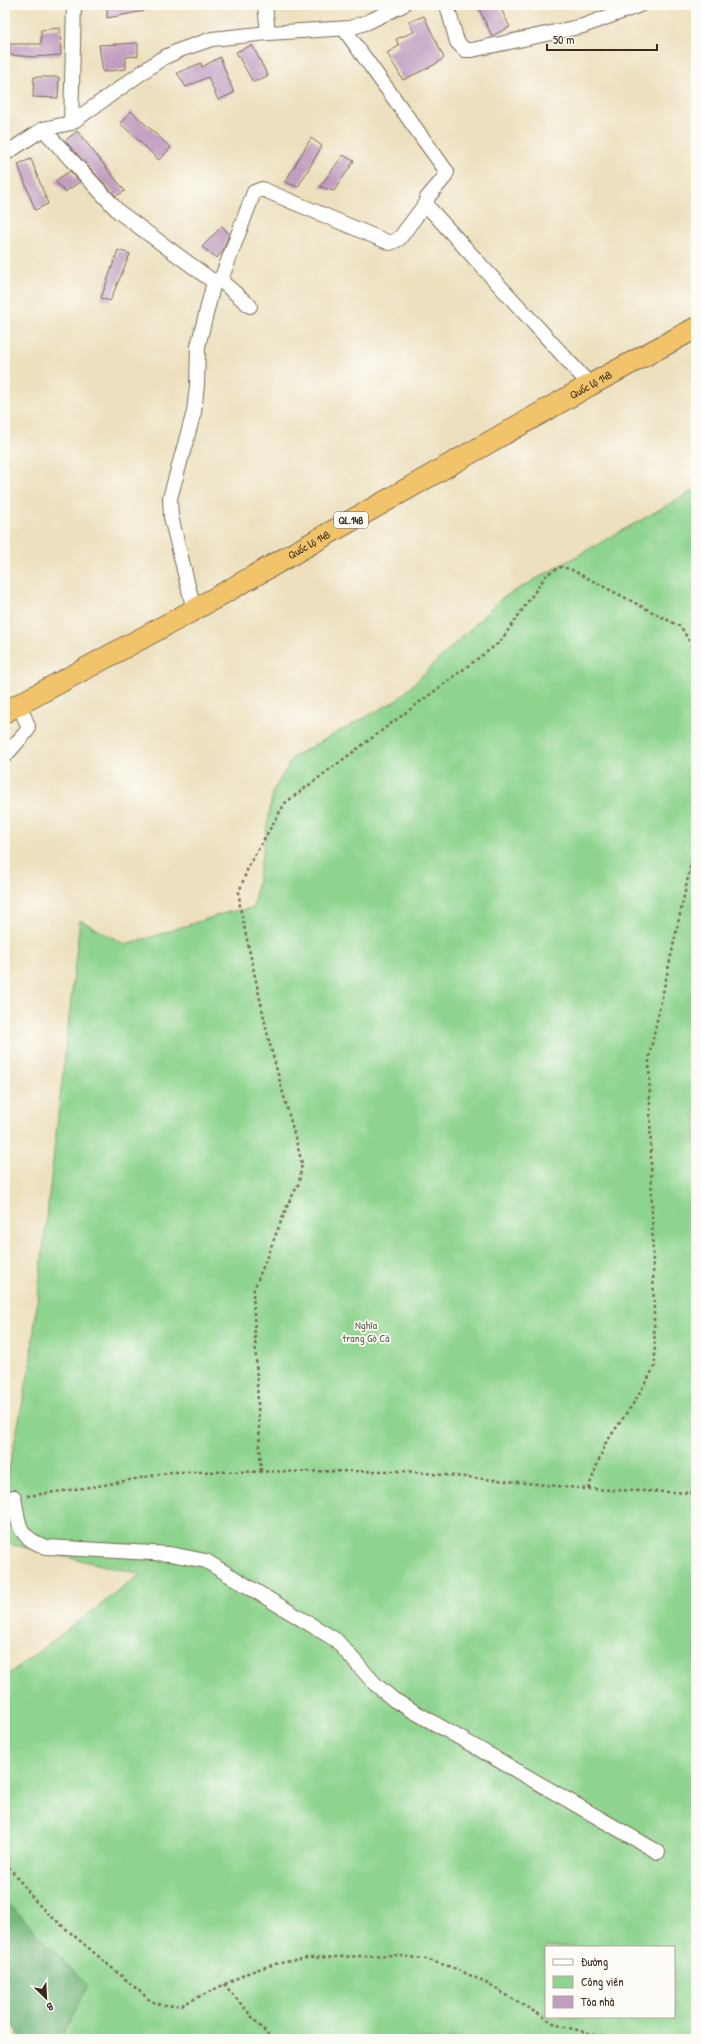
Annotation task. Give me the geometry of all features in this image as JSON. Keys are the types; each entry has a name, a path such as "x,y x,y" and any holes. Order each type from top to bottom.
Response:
{"highway":[{"name":"Quốc lộ 14B","path":"12,708 194,610 590,385 696,328"}],"street":[{"path":"72,123 74,5"},
{"path":"265,5 268,33"},
{"path":"5,154 43,129 72,123 161,59 180,50 212,39 268,33 344,29 368,22 403,5"},
{"path":"447,5 457,42 466,50 584,26 640,5"},
{"path":"194,610 171,517 170,498 194,412 197,386 198,346 217,281 254,192 262,189 390,243 399,239 426,203 426,198 444,178 447,172 344,29"},
{"path":"43,129 119,212 250,306"},
{"path":"426,203 590,385"},
{"path":"5,756 27,731 28,726 12,708"},
{"path":"14,1498 22,1532 33,1543 46,1547 170,1554 206,1561 336,1640 375,1684 394,1700 658,1852"}],"path":[{"path":"261,1471 253,1292 288,1204 299,1183 302,1163 269,1041 240,907 239,892 249,865 285,803 500,642 547,574 560,567 570,569 681,627 696,653"},
{"path":"588,1490 605,1444 635,1401 655,1366 649,1057 696,841"},
{"path":"14,1498 104,1485 170,1472 261,1471 403,1471 588,1490 696,1493"},
{"path":"5,1862 37,1903 151,2001 164,2006 182,2005 250,1972 275,1964 307,1958 393,1954 426,1959 457,1969 486,1983 545,2018"},
{"path":"224,1984 271,2039"},
{"path":"545,2018 557,2025 613,2039"}],"green space":[{"name":"Nghĩa trang Gò Cà","path":"696,489 696,2039 60,2039 87,1986 5,1900 5,1677 141,1574 5,1543 5,1489 30,1366 80,920 126,945 228,912 253,908 273,791 294,756 397,700 502,598"},
{"path":"5,1900 88,1986 60,2039 21,2039 5,2012"}],"building":[{"path":"107,5 143,5 144,11 107,18"},
{"path":"477,5 499,5 510,27 492,36"},
{"path":"424,16 444,58 434,65 403,80 387,53 399,46 396,39 414,32 409,22"},
{"path":"60,28 61,55 34,57 9,55 9,44 41,44 41,30"},
{"path":"138,43 138,56 126,57 126,69 103,72 99,45"},
{"path":"252,45 268,76 253,82 236,52"},
{"path":"220,57 234,93 218,100 208,77 186,87 177,73 201,63 202,67"},
{"path":"34,77 59,77 58,98 33,97"},
{"path":"131,111 171,148 159,160 120,123"},
{"path":"77,131 125,191 116,196 65,141"},
{"path":"311,138 322,146 298,187 285,182"},
{"path":"343,155 354,161 334,191 320,187"},
{"path":"31,159 48,204 35,210 18,164"},
{"path":"70,171 80,182 65,192 55,181"},
{"path":"222,226 229,234 223,251 217,258 202,247"},
{"path":"118,250 130,254 110,301 101,298"}]}
